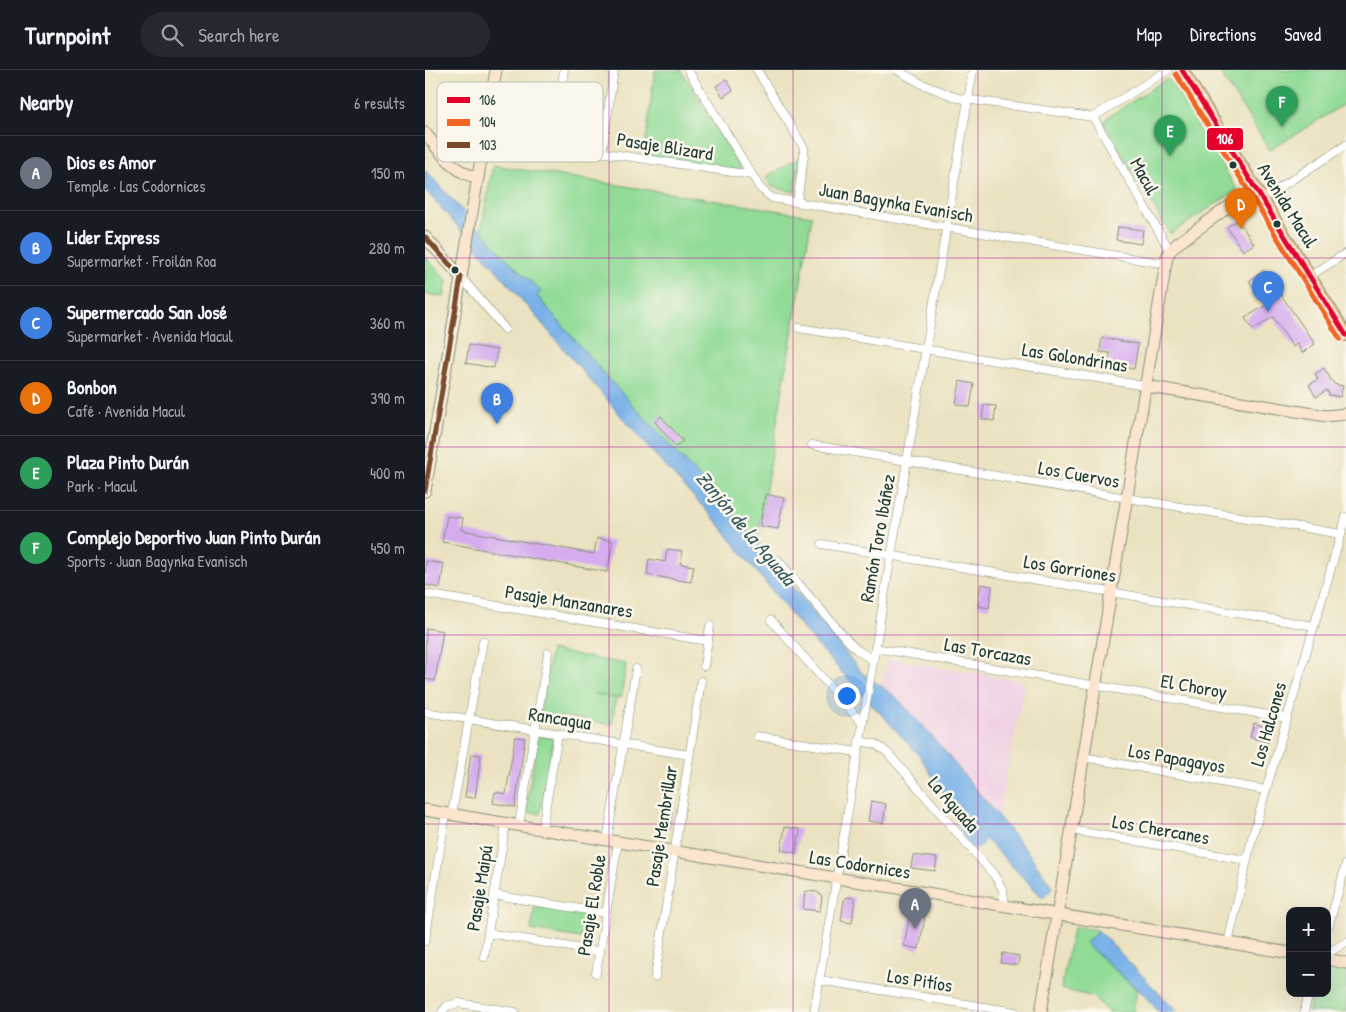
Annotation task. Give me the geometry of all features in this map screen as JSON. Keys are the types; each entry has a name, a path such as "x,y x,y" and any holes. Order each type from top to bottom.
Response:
{"main road":[{"name":"Avenida Macul","path":"1182,70 1346,335"}],"street":[{"path":"603,145 614,70"},
{"name":"Juan Bagynka Evanisch","path":"688,70 760,188 767,195 797,202 1166,264"},
{"path":"757,70 804,148 797,202"},
{"path":"897,70 932,89 968,100 1093,117 1168,70"},
{"name":"Ramón Toro Ibáñez","path":"814,1012 973,70"},
{"name":"Macul","path":"1093,117 1170,251"},
{"path":"425,133 437,146"},
{"path":"1041,1012 1145,386 1166,264 1170,251 1235,202 1259,194 1346,145"},
{"name":"Pasaje Blizard","path":"603,152 752,175"},
{"path":"452,162 466,174 478,178"},
{"path":"425,491 428,456 481,162"},
{"path":"425,237 505,329"},
{"path":"1309,276 1346,253"},
{"name":"Las Golondrinas","path":"799,328 1326,416 1346,414"},
{"name":"Los Cuervos","path":"812,445 1341,534"},
{"name":"Los Halcones","path":"1228,943 1246,860 1265,790 1346,517"},
{"name":"Los Gorriones","path":"822,544 1314,626"},
{"path":"778,560 853,646 873,663"},
{"name":"Pasaje Manzanares","path":"425,594 708,641"},
{"path":"771,620 862,723"},
{"path":"704,666 710,626"},
{"path":"425,941 483,641"},
{"name":"Las Torcazas","path":"875,648 1095,685"},
{"path":"519,825 548,653"},
{"name":"Pasaje El Roble","path":"596,973 606,913 623,745 636,669"},
{"name":"Pasaje Membrillar","path":"655,977 701,681"},
{"name":"El Choroy","path":"1095,685 1287,718"},
{"name":"Rancagua","path":"425,712 689,755"},
{"path":"542,829 558,734"},
{"path":"757,736 857,752"},
{"name":"La Aguada","path":"859,741 875,744 887,752 997,878 1004,894 1005,906"},
{"name":"Los Papagayos","path":"1083,758 1265,790"},
{"name":"Las Codornices","path":"425,810 1286,952"},
{"name":"Pasaje Maipú","path":"484,957 506,823"},
{"name":"Los Chercanes","path":"1071,830 1246,860"},
{"path":"1331,918 1346,864"},
{"path":"494,894 606,913"},
{"path":"488,933 600,952"},
{"path":"1330,952 1346,942"},
{"path":"1331,960 1346,962"},
{"name":"Los Pitíos","path":"819,980 1015,1012"},
{"path":"1304,1012 1308,997"},
{"path":"442,1012 447,1006 459,1004 515,1012"}],"shaded area":[{"path":"888,659 1025,682 998,816 897,697 881,687"}],"green space":[{"path":"655,70 681,70 742,171 644,155"},
{"path":"1218,70 1346,70 1346,103 1270,150"},
{"path":"1165,80 1170,80 1237,190 1170,234 1104,123 1108,117"},
{"path":"800,157 795,192 772,187 766,177"},
{"path":"493,165 812,216 758,536 755,541 746,528 607,377 537,296 541,291 481,231"},
{"path":"425,257 447,280 444,297 425,294"},
{"path":"551,650 626,664 621,698 594,694 616,698 612,725 562,716 560,725 539,722"},
{"path":"541,736 553,740 540,814 525,812 538,738"},
{"path":"535,906 585,914 581,938 531,930"},
{"path":"1077,927 1099,931 1085,943 1137,990 1133,1012 1108,1012 1094,997 1061,989 1073,929"},
{"path":"1331,965 1346,967 1346,1012 1308,1012 1312,997 1331,997"}],"water":[{"name":"Zanjón de la Aguada","path":"425,170 511,263 541,291 537,296 607,377 746,528 861,672 896,697 935,740 1030,855 1053,888 1043,898 976,829 969,833 919,755 797,622 717,522 644,443 492,265 425,190"},
{"path":"1099,931 1177,1012 1159,1012 1143,994 1085,943"}],"building":[{"path":"726,79 733,90 723,97 716,86"},
{"path":"1238,220 1254,244 1243,251 1227,227"},
{"path":"1118,227 1143,230 1141,244 1116,240"},
{"path":"1264,270 1315,344 1302,353 1297,344 1293,347 1273,317 1253,330 1245,318 1266,305 1249,281"},
{"path":"1102,338 1138,344 1134,369 1109,365 1110,353 1100,352"},
{"path":"469,345 497,350 494,368 466,363"},
{"path":"1324,368 1334,384 1343,386 1340,397 1329,395 1327,390 1316,397 1309,385 1318,379 1315,374"},
{"path":"960,381 974,384 970,407 956,404"},
{"path":"984,405 996,406 994,421 982,419"},
{"path":"661,416 683,441 676,447 655,422"},
{"path":"765,494 784,498 778,529 760,526"},
{"path":"447,516 463,518 461,530 594,554 597,538 613,541 607,572 442,542"},
{"path":"667,549 682,551 680,564 694,566 691,582 647,575 649,559 665,562"},
{"path":"426,561 444,564 440,588 425,585"},
{"path":"981,584 992,586 989,608 978,606"},
{"path":"426,628 443,631 435,681 425,679"},
{"path":"1254,723 1272,729 1268,743 1250,737"},
{"path":"515,737 525,738 515,807 493,803 495,792 506,794"},
{"path":"471,754 481,755 475,798 465,797"},
{"path":"871,801 886,804 883,823 868,821"},
{"path":"662,810 672,812 669,830 659,828"},
{"path":"785,827 800,829 796,853 781,850"},
{"path":"913,855 937,858 935,871 911,868"},
{"path":"805,891 817,892 822,896 820,911 803,909"},
{"path":"847,897 855,898 852,923 841,921 844,900"},
{"path":"911,909 926,912 919,949 904,946"},
{"path":"1003,953 1019,956 1018,965 1001,963"}],"waterway":[{"path":"961,808 975,839"}],"transit line":[{"name":"106","path":"1182,70 1346,335"},
{"name":"104","path":"1176,74 1340,339"},
{"name":"103","path":"425,237 461,277 425,491"}],"place":[{"name":"Complejo Deportivo Juan Pinto Durán","path":"1282,127"},
{"name":"Plaza Pinto Durán","path":"1170,156"},
{"name":"Bonbon","path":"1241,229"},
{"name":"Supermercado San José","path":"1268,312"},
{"name":"Lider Express","path":"497,424"},
{"name":"Dios es Amor","path":"915,929"}]}
